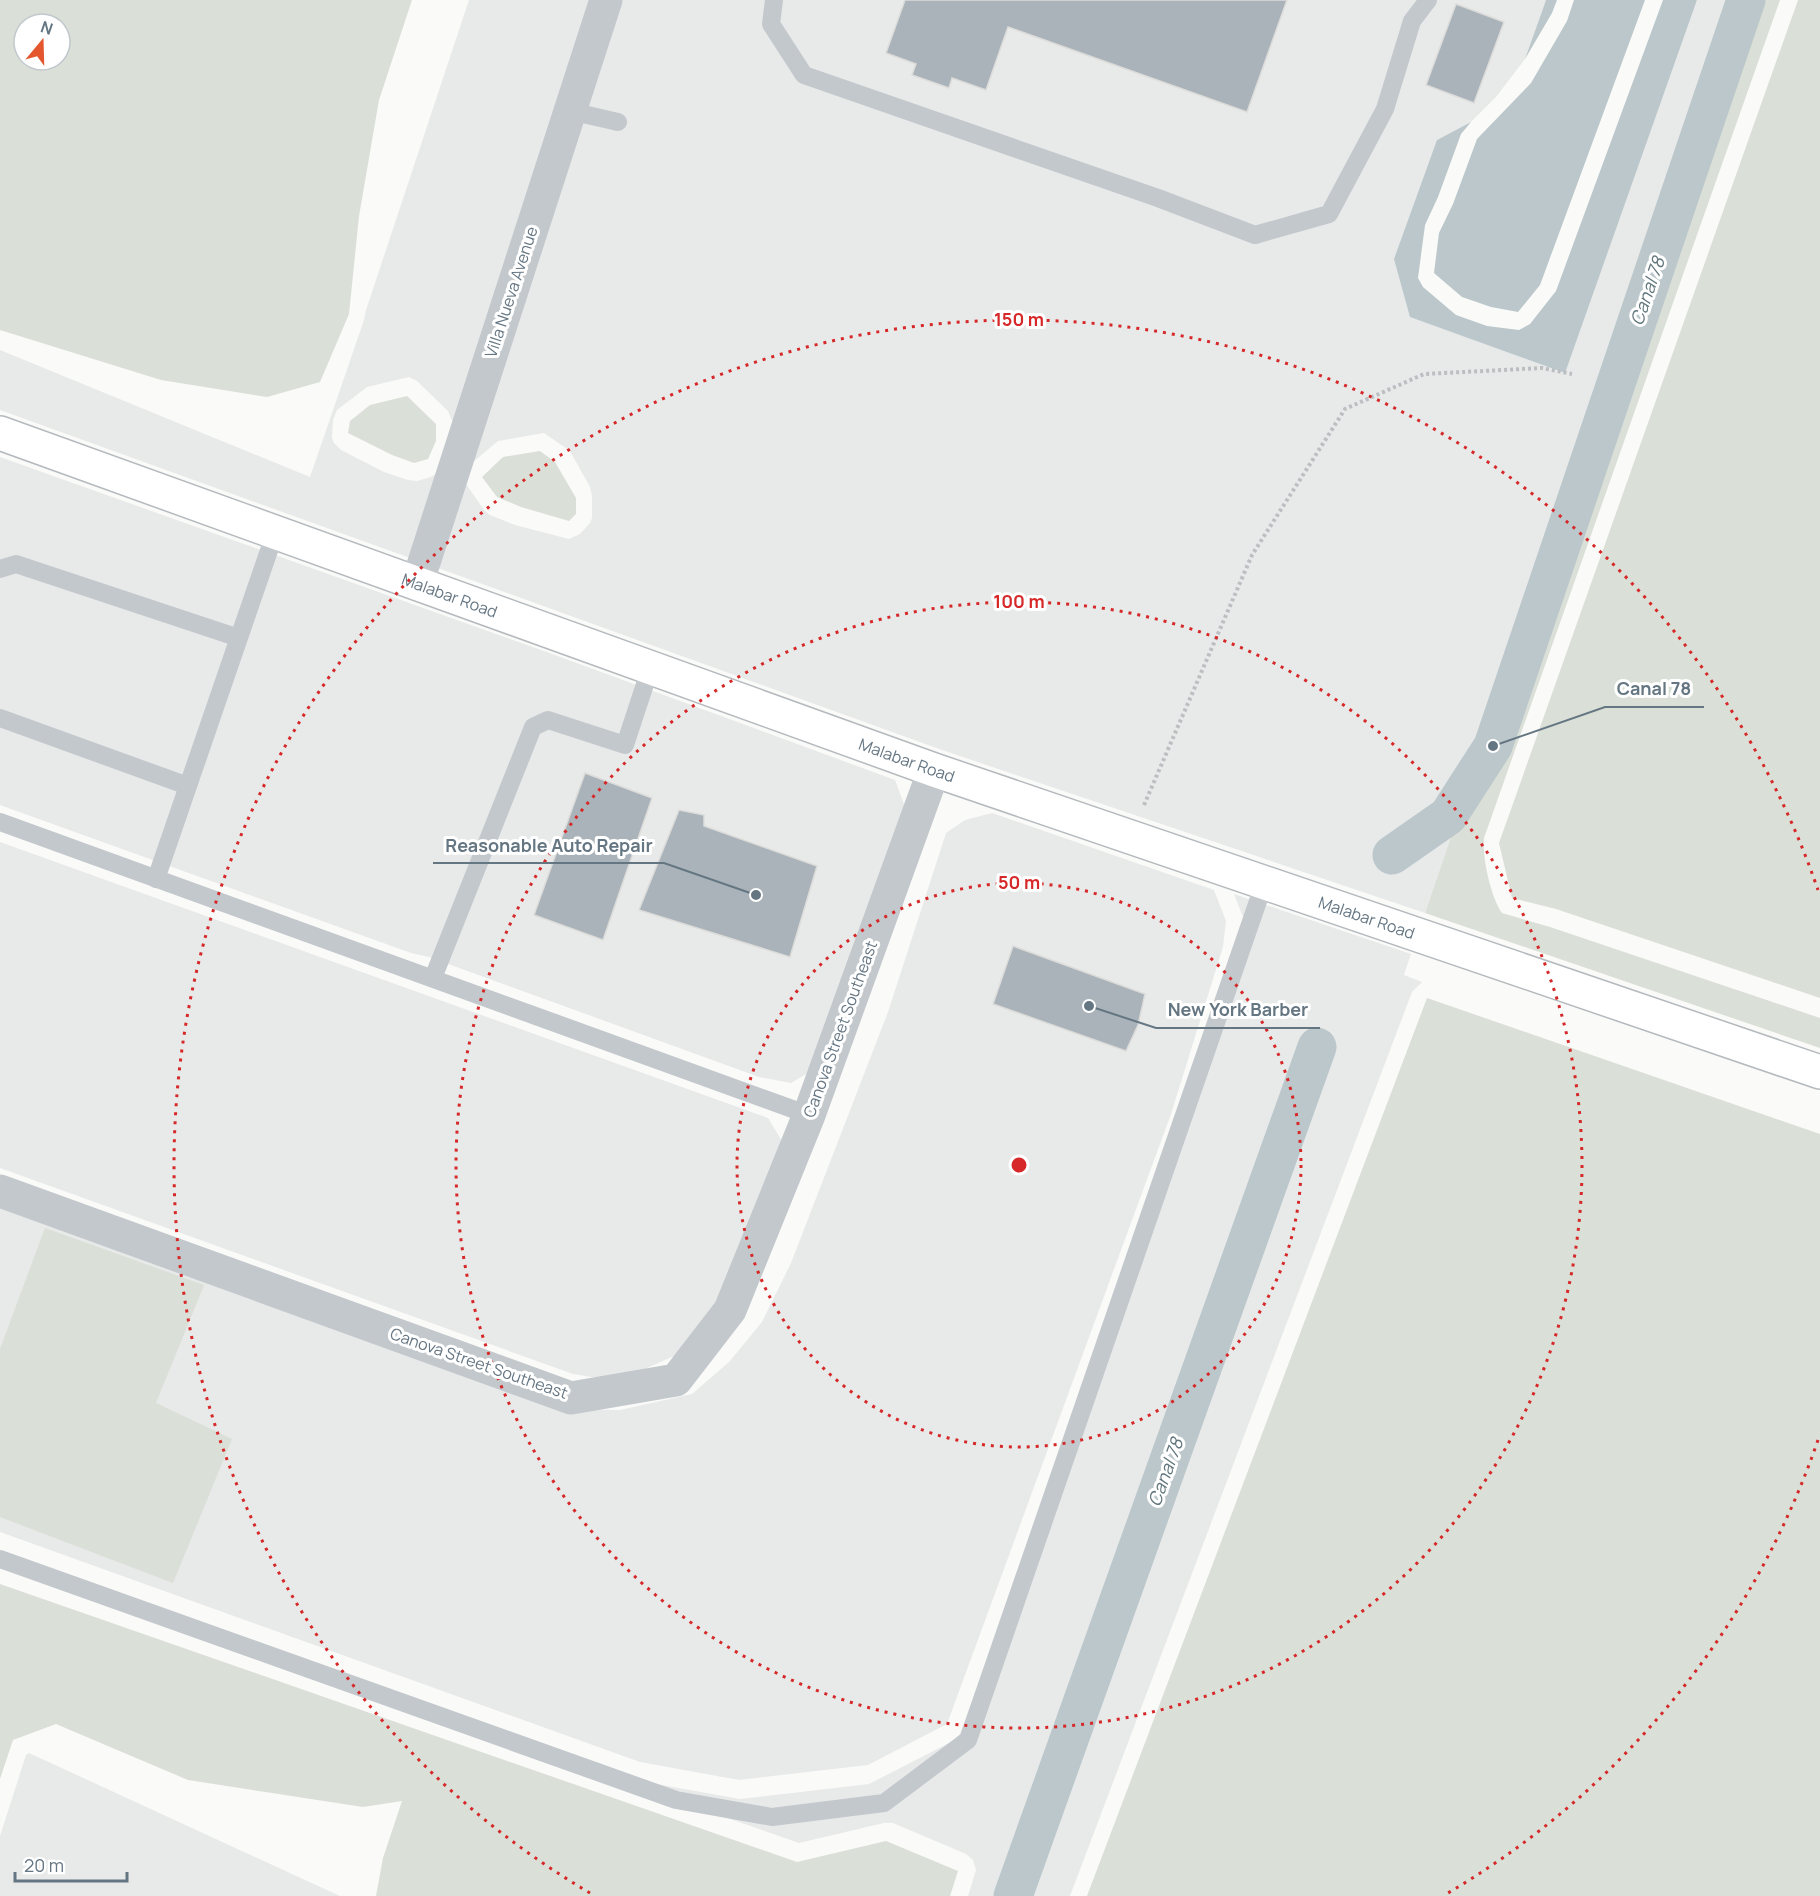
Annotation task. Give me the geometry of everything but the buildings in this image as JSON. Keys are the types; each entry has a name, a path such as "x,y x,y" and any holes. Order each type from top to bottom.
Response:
{"main road":[{"name":"Malabar Road","path":"0,433 934,770 1820,1072"}],"street":[{"name":"Villa Nueva Avenue","path":"417,584 606,0"},
{"name":"Canova Street Southeast","path":"0,1191 571,1398 676,1380 730,1310 809,1115 934,770"}],"lane":[{"path":"774,0 771,24 804,75 1158,198 1255,236 1329,214 1385,109 1412,21 1428,0"},
{"path":"570,111 618,122"},
{"path":"156,879 275,533"},
{"path":"0,569 16,564 239,638"},
{"path":"433,978 533,727 548,720 625,745 651,666"},
{"path":"0,718 188,786"},
{"path":"0,822 809,1115"},
{"path":"0,1559 676,1800 772,1817 884,1803 968,1740 1265,881"}],"path":[{"path":"1131,836 1252,555 1346,409 1424,374 1542,368 1572,374"}],"shaded area":[{"path":"0,0 412,0 379,100 359,216 349,314 320,382 267,397 161,380 0,330"},
{"path":"469,0 1546,0 1525,59 1496,97 1471,122 1437,140 1411,317 1564,373 1697,0 1741,0 1680,185 1670,209 1664,207 1425,913 942,750 0,410 0,350 310,477","holes":["409,377 417,381 448,411 453,423 440,471 431,477 417,481 384,472 341,450 332,438 333,420 337,410 367,387","544,433 570,451 590,487 592,496 590,523 580,534 569,539 515,525 490,515 466,484 472,463 498,441"]},
{"path":"1546,0 1557,0 1552,13 1525,59"},
{"path":"1574,0 1645,0 1540,285 1518,312 1491,307 1462,297 1434,273 1439,233 1453,204 1477,139 1531,83 1567,21"},
{"path":"1663,0 1697,0 1565,373 1410,317 1394,259 1437,140 1471,122 1461,134 1425,225 1418,278 1423,287 1456,315 1487,326 1519,330 1530,324 1556,291"},
{"path":"1741,0 1780,0 1484,838 1484,856 1491,888 1502,913 1820,1018 1820,1048 1425,913 1665,207 1670,208 1680,185"},
{"path":"1798,0 1820,0 1820,998 1556,909 1512,898 1499,843"},
{"path":"407,396 436,424 436,441 428,459 414,463 392,455 348,433 350,421 370,405"},
{"path":"540,451 555,462 576,498 576,514 569,521 521,507 497,497 482,477 503,457"},
{"path":"0,457 544,651 895,780 905,807 820,1066 791,1083 759,1077 0,805"},
{"path":"992,813 1214,890 1226,921 1223,947 1171,1114 947,1724 868,1765 739,1780 640,1762 0,1532 0,1205 560,1409 620,1410 692,1394 729,1362 762,1322 791,1263 888,1012 946,833 965,820"},
{"path":"0,842 768,1118 785,1146 752,1261 683,1352 636,1373 598,1378 573,1374 0,1168"},
{"path":"1234,894 1411,954 1404,975 1422,982 1412,992 1070,1896 968,1896 976,1870 973,1860 966,1854 893,1823 884,1823 799,1843 12,1568 634,1780 740,1799 869,1784 953,1741 960,1734 1187,1120 1240,948 1243,917"},
{"path":"1427,998 1820,1134 1820,1896 1087,1896"},
{"path":"45,1228 204,1285 156,1403 232,1439 173,1583 0,1517 0,1349"},
{"path":"0,1584 797,1862 886,1841 958,1871 950,1896 376,1896 383,1858 402,1801 363,1807 188,1780 56,1724 13,1740 0,1779"},
{"path":"29,1753 340,1896 0,1896 0,1836 26,1755"}],"waterway":[{"name":"Canal 78","path":"1392,855 1448,816 1493,746 1746,0"},
{"name":"Canal 78","path":"1013,1896 1317,1047"}],"place":[{"name":"Canal 78","path":"1493,746"},
{"name":"Reasonable Auto Repair","path":"756,895"},
{"name":"New York Barber","path":"1089,1006"}]}
